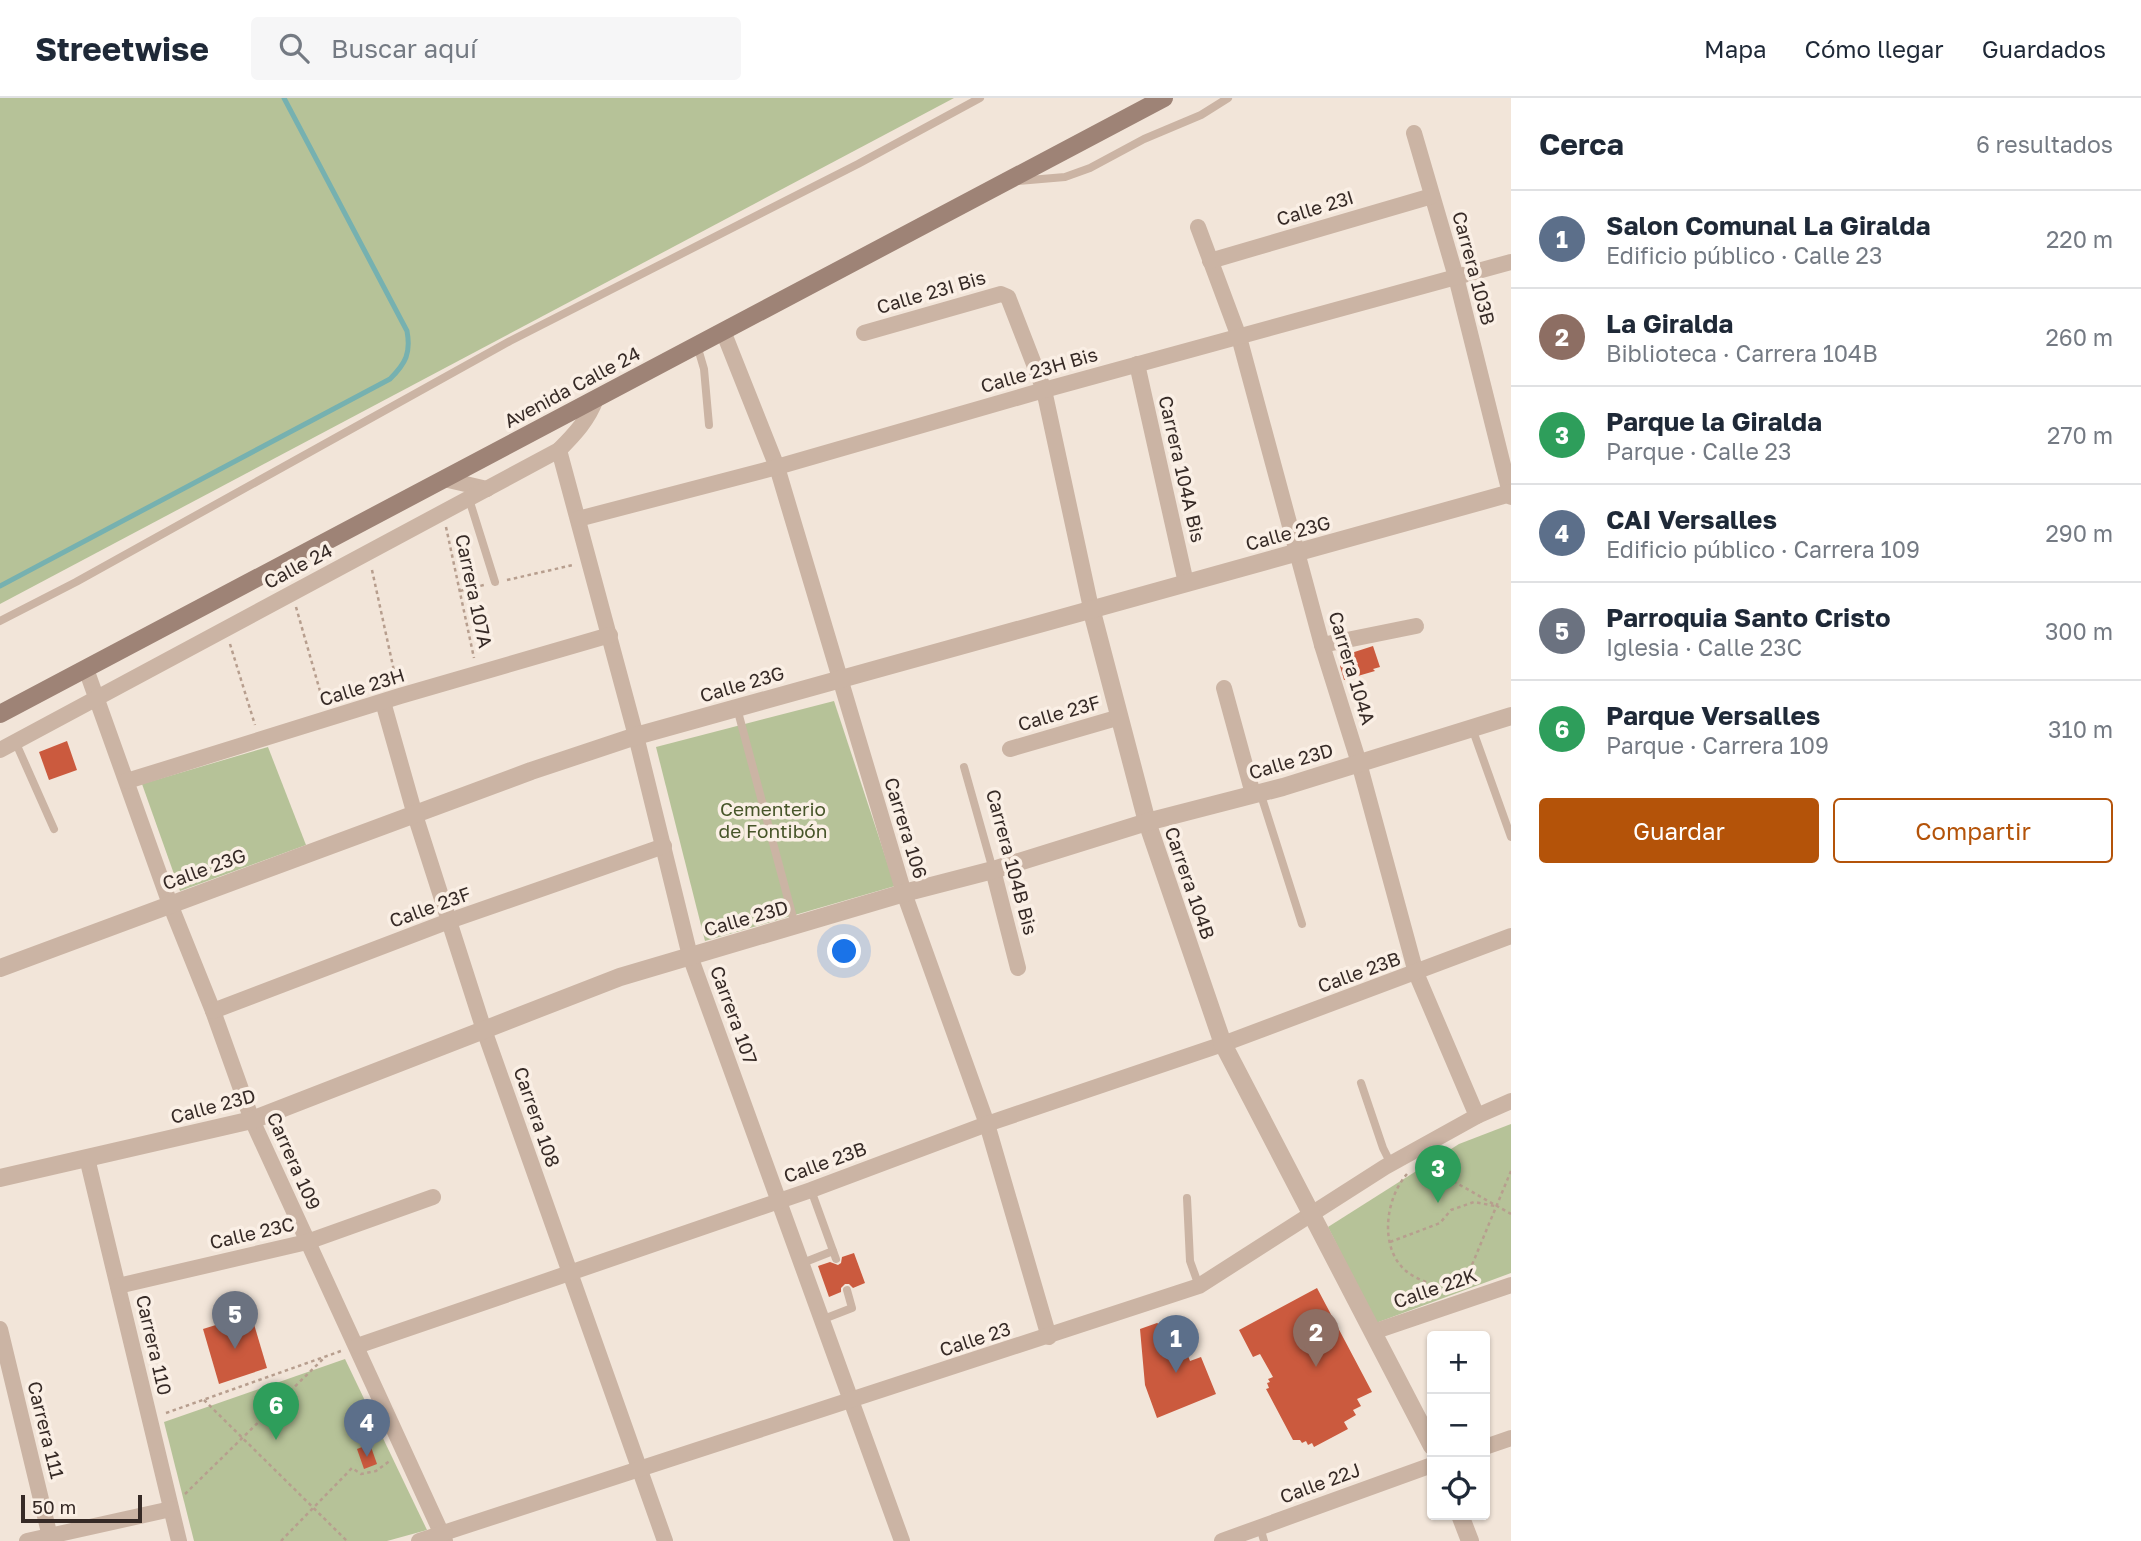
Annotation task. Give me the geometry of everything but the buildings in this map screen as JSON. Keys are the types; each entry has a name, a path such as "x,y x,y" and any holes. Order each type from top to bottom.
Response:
{"main road":[{"name":"Avenida Calle 24","path":"0,714 1164,98"}],"street":[{"name":"Carrera 103B","path":"1414,133 1456,277 1511,494"},
{"name":"Calle 23I","path":"1210,261 1432,196"},
{"name":"Carrera 104A","path":"1198,227 1239,337 1322,645 1359,763 1416,973 1476,1116"},
{"name":"Calle 23H Bis","path":"578,519 777,467 1137,364 1511,262"},
{"name":"Calle 23I Bis","path":"864,333 1001,294 1008,297"},
{"name":"Carrera 104B","path":"1008,297 1044,390 1091,608 1147,822 1223,1044 1427,1436"},
{"name":"Carrera 106","path":"723,331 777,467 904,893 986,1125 1049,1337"},
{"name":"Carrera 104A Bis","path":"1137,364 1186,583"},
{"name":"Calle 24","path":"0,750 559,450 590,414 596,399"},
{"name":"Carrera 107","path":"559,450 610,635 690,956 902,1541"},
{"path":"444,479 488,489"},
{"name":"Calle 23G","path":"0,968 531,771 636,736 1511,494"},
{"path":"1322,645 1416,626"},
{"name":"Calle 23H","path":"127,781 400,696 610,635"},
{"name":"Carrera 109","path":"86,669 170,904 252,1120 444,1538"},
{"path":"1224,688 1256,793"},
{"name":"Carrera 108","path":"383,702 415,815 484,1030 664,1541"},
{"name":"Calle 23D","path":"0,1178 252,1120 620,977 904,893 993,870 1147,822 1359,763 1511,716"},
{"name":"Calle 23F","path":"1010,749 1120,717"},
{"name":"Calle 23F","path":"213,1012 449,921 664,846"},
{"name":"Carrera 104B Bis","path":"993,870 1018,968"},
{"name":"Calle 23B","path":"357,1346 778,1200 811,1191 986,1125 1223,1044 1511,936"},
{"name":"Calle 23","path":"419,1541 444,1538 1199,1286 1391,1164 1413,1158 1476,1116 1511,1101"},
{"name":"Carrera 110","path":"88,1158 179,1541"},
{"name":"Calle 23C","path":"118,1286 307,1242 433,1197"},
{"name":"Calle 22K","path":"1373,1332 1452,1297 1511,1285"},
{"name":"Carrera 111","path":"0,1329 51,1538"},
{"path":"1490,1445 1511,1438"},
{"name":"Calle 22J","path":"1222,1541 1262,1534 1427,1467"},
{"path":"26,1541 51,1538 171,1509"},
{"path":"1462,1520 1470,1541"}],"lane":[{"path":"0,621 76,582 510,341 858,164 980,98"},
{"path":"1006,182 1065,177 1090,168 1228,98"},
{"path":"697,345 704,369 709,425"},
{"path":"469,499 495,582"},
{"path":"737,707 795,925"},
{"path":"1472,728 1511,837"},
{"path":"15,741 54,829"},
{"name":"Carrera 104B Bis","path":"964,767 993,870"},
{"path":"1256,793 1302,924"},
{"path":"1361,1083 1391,1164"},
{"path":"800,1264 835,1255 811,1191"},
{"path":"1187,1198 1190,1261 1199,1286"},
{"path":"821,1320 852,1308 847,1290"}],"path":[{"name":"Carrera 107A","path":"443,512 458,592 478,675"},
{"path":"368,553 400,696"},
{"path":"458,592 590,561"},
{"path":"293,594 327,719"},
{"path":"226,627 259,740"},
{"path":"1511,1171 1496,1206 1452,1297 1406,1271 1392,1250 1388,1229 1392,1204 1413,1158 1496,1206 1511,1214"},
{"path":"1390,1242 1440,1223 1451,1210 1474,1202 1496,1206"},
{"path":"150,1419 357,1346"},
{"path":"171,1509 325,1357"},
{"path":"204,1400 347,1541"},
{"path":"281,1541 352,1468 361,1474 376,1471 403,1448"}],"green space":[{"path":"0,98 954,98 0,604"},
{"name":"Cementerio de Fontibón","path":"834,701 895,886 705,941 656,747"},
{"path":"268,747 306,845 180,891 142,784"},
{"path":"1511,1124 1511,1273 1376,1323 1328,1227 1459,1144"},
{"path":"345,1359 427,1530 387,1541 194,1541 164,1422"}],"waterway":[{"path":"0,586 390,379 403,363 408,352 407,331 284,98"}],"place":[{"name":"Parque la Giralda","path":"1438,1203"},
{"name":"Parroquia Santo Cristo","path":"235,1349"},
{"name":"La Giralda","path":"1316,1367"},
{"name":"Salon Comunal La Giralda","path":"1176,1373"},
{"name":"Parque Versalles","path":"276,1440"},
{"name":"CAI Versalles","path":"367,1457"}]}
